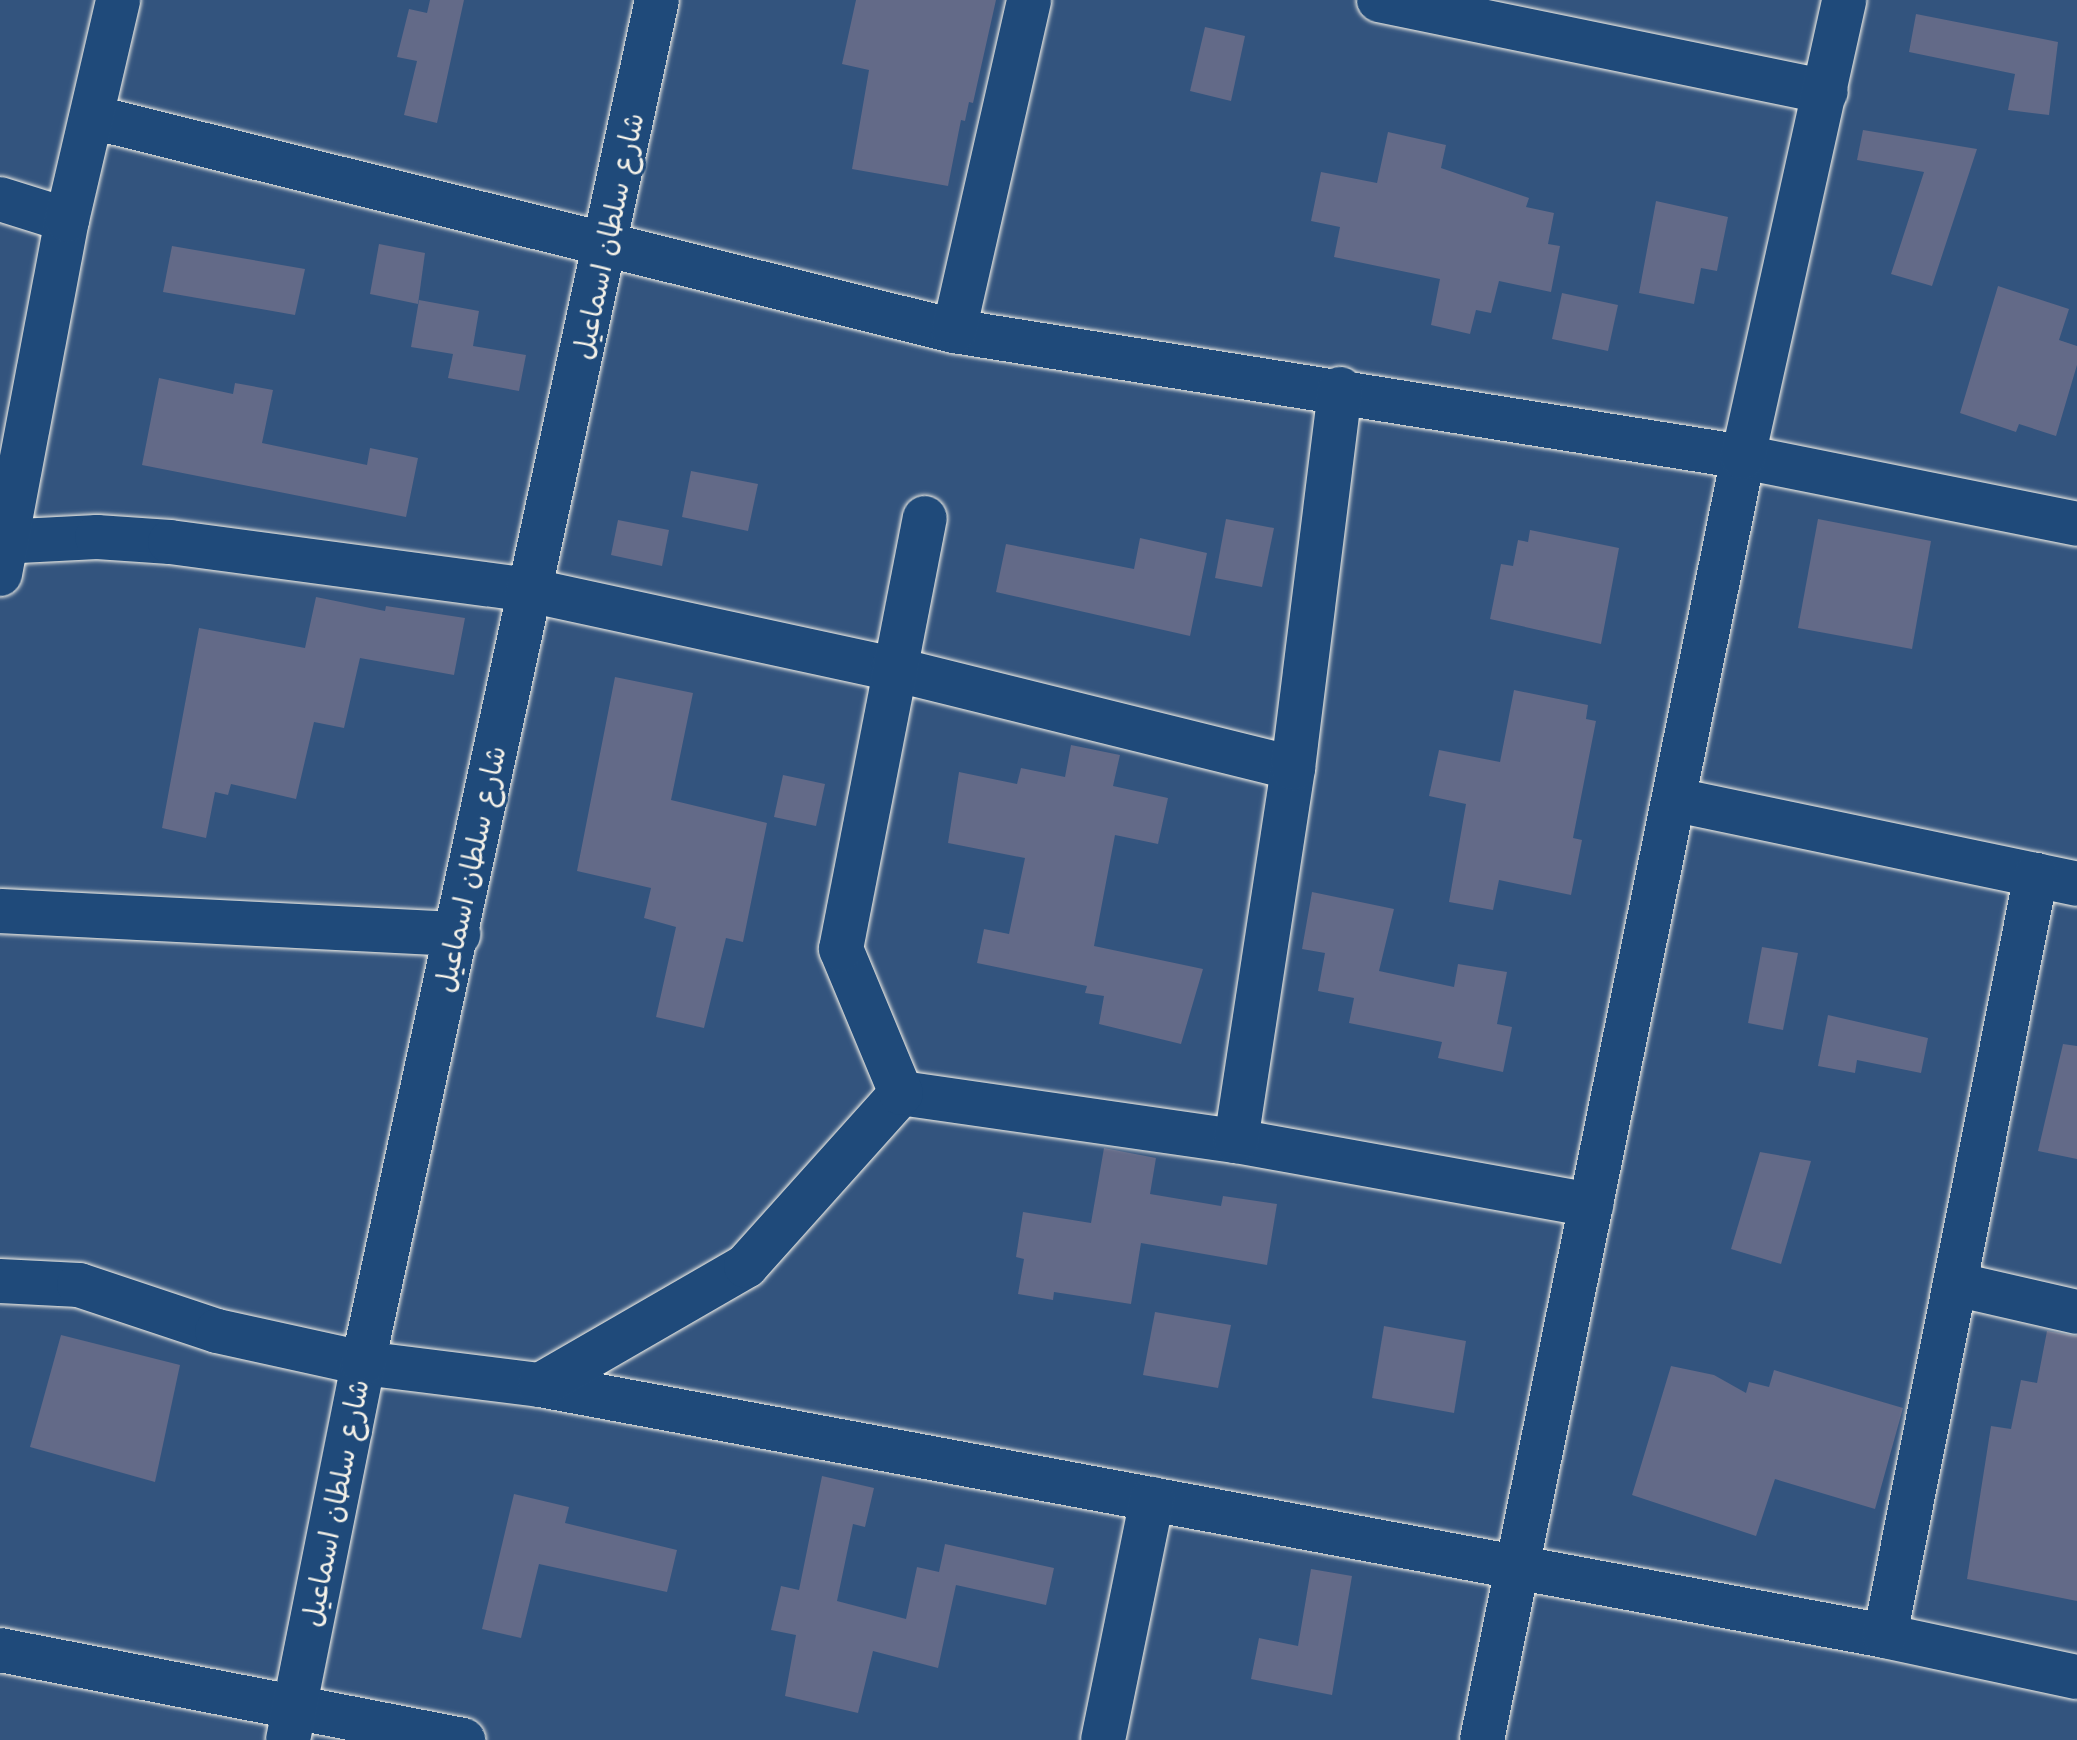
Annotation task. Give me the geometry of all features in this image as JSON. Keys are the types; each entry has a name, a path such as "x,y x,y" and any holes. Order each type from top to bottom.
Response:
{"street":[{"path":"118,0 67,220 2,552 97,537 170,542 528,590 893,669 1293,768"},
{"name":"شارع سلطان اسماعيل","path":"291,1726 363,1363 458,934 528,590 608,245 657,0"},
{"path":"954,331 1029,0"},
{"path":"1379,0 1429,5 1826,92"},
{"path":"1482,1740 1676,800 1743,457 1844,0"},
{"path":"92,117 954,331 1340,389 1743,457 2077,524"},
{"path":"0,199 67,220"},
{"path":"1236,1141 1293,768 1340,389"},
{"path":"901,1093 841,949 893,669 925,518"},
{"path":"1676,800 2056,880 1955,1284 1885,1636"},
{"path":"0,911 458,934"},
{"path":"901,1093 1236,1141 1591,1205"},
{"path":"540,1385 746,1266 901,1093"},
{"path":"0,1281 79,1285 217,1331 363,1363 540,1385 1885,1636 2077,1677"},
{"path":"1955,1284 2077,1312"},
{"path":"1103,1740 1152,1499"},
{"path":"0,1650 291,1726 463,1740"}],"building":[{"path":"430,0 464,0 437,123 404,115 417,61 397,57 409,9 427,13"},
{"path":"856,0 996,0 973,103 969,102 965,121 961,120 948,186 852,169 869,70 842,64"},
{"path":"1916,14 2058,42 2049,115 2008,110 2015,74 1909,52"},
{"path":"1205,27 1245,36 1231,101 1190,91"},
{"path":"1863,130 1977,149 1932,286 1891,274 1924,172 1857,160"},
{"path":"1388,132 1446,145 1441,168 1529,198 1526,207 1554,213 1548,244 1560,246 1551,292 1499,281 1491,313 1476,310 1470,334 1431,325 1440,279 1334,257 1340,227 1311,221 1321,172 1377,183"},
{"path":"1656,201 1728,217 1717,271 1701,268 1694,304 1639,293"},
{"path":"379,244 425,253 418,304 370,294"},
{"path":"172,246 305,269 295,315 163,292"},
{"path":"1998,286 2069,309 2059,340 2077,346 2077,365 2056,436 2019,424 2016,432 1960,413"},
{"path":"1562,293 1618,305 1608,351 1552,339"},
{"path":"419,300 479,311 473,346 526,355 519,391 448,378 453,354 411,347"},
{"path":"159,378 233,394 235,383 273,390 262,443 367,465 370,448 418,458 406,517 142,465"},
{"path":"691,471 758,484 748,531 682,517"},
{"path":"1226,519 1274,528 1262,587 1215,578"},
{"path":"1818,519 1931,541 1912,649 1798,628"},
{"path":"618,520 669,530 662,566 611,555"},
{"path":"1530,530 1619,548 1601,644 1490,619 1501,564 1513,566 1518,540 1528,542"},
{"path":"1140,538 1207,553 1190,636 996,592 1006,544 1134,569"},
{"path":"316,597 385,611 386,606 465,618 454,675 360,658 344,728 314,722 296,799 231,784 228,795 215,792 206,838 162,828 199,628 305,648"},
{"path":"615,677 693,693 671,800 767,823 743,942 726,938 704,1028 656,1017 676,927 644,918 651,888 577,871"},
{"path":"1514,690 1588,705 1586,719 1596,721 1573,838 1582,840 1571,895 1499,880 1493,910 1449,902 1466,804 1429,796 1439,750 1500,762"},
{"path":"1071,745 1120,755 1113,786 1168,798 1158,844 1115,835 1094,946 1203,969 1181,1044 1099,1024 1104,996 1085,993 1087,986 977,963 984,929 1009,934 1025,858 948,843 959,772 1017,784 1021,768 1065,777"},
{"path":"783,775 825,784 816,826 774,817"},
{"path":"1312,892 1394,909 1379,971 1454,987 1458,964 1507,972 1497,1024 1512,1027 1503,1072 1438,1058 1442,1042 1349,1023 1354,998 1318,991 1325,953 1302,949"},
{"path":"1762,947 1798,953 1783,1030 1748,1023"},
{"path":"1828,1015 1928,1038 1921,1073 1857,1060 1855,1073 1818,1066"},
{"path":"2063,1044 2077,1046 2077,1159 2038,1151"},
{"path":"1104,1148 1156,1158 1150,1194 1221,1206 1223,1196 1277,1204 1267,1265 1141,1243 1131,1304 1054,1292 1053,1300 1018,1294 1024,1259 1016,1257 1023,1212 1091,1223"},
{"path":"1760,1152 1811,1161 1781,1264 1731,1249"},
{"path":"1155,1312 1231,1325 1218,1388 1143,1375"},
{"path":"1384,1326 1466,1341 1454,1413 1372,1398"},
{"path":"2047,1331 2077,1336 2077,1601 1967,1579 1991,1426 2011,1429 2021,1380 2037,1383"},
{"path":"61,1335 180,1365 155,1482 30,1447"},
{"path":"1671,1366 1714,1375 1746,1393 1749,1382 1769,1387 1774,1370 1903,1408 1875,1509 1775,1479 1756,1536 1632,1495"},
{"path":"822,1476 874,1488 865,1527 853,1524 837,1601 906,1619 917,1567 939,1572 945,1544 1054,1568 1046,1605 956,1585 938,1668 873,1651 858,1713 785,1696 796,1635 771,1630 781,1586 799,1590"},
{"path":"514,1494 569,1507 565,1523 677,1550 667,1592 539,1564 521,1638 482,1629"},
{"path":"1311,1569 1352,1576 1332,1695 1251,1679 1259,1638 1298,1646"}]}
